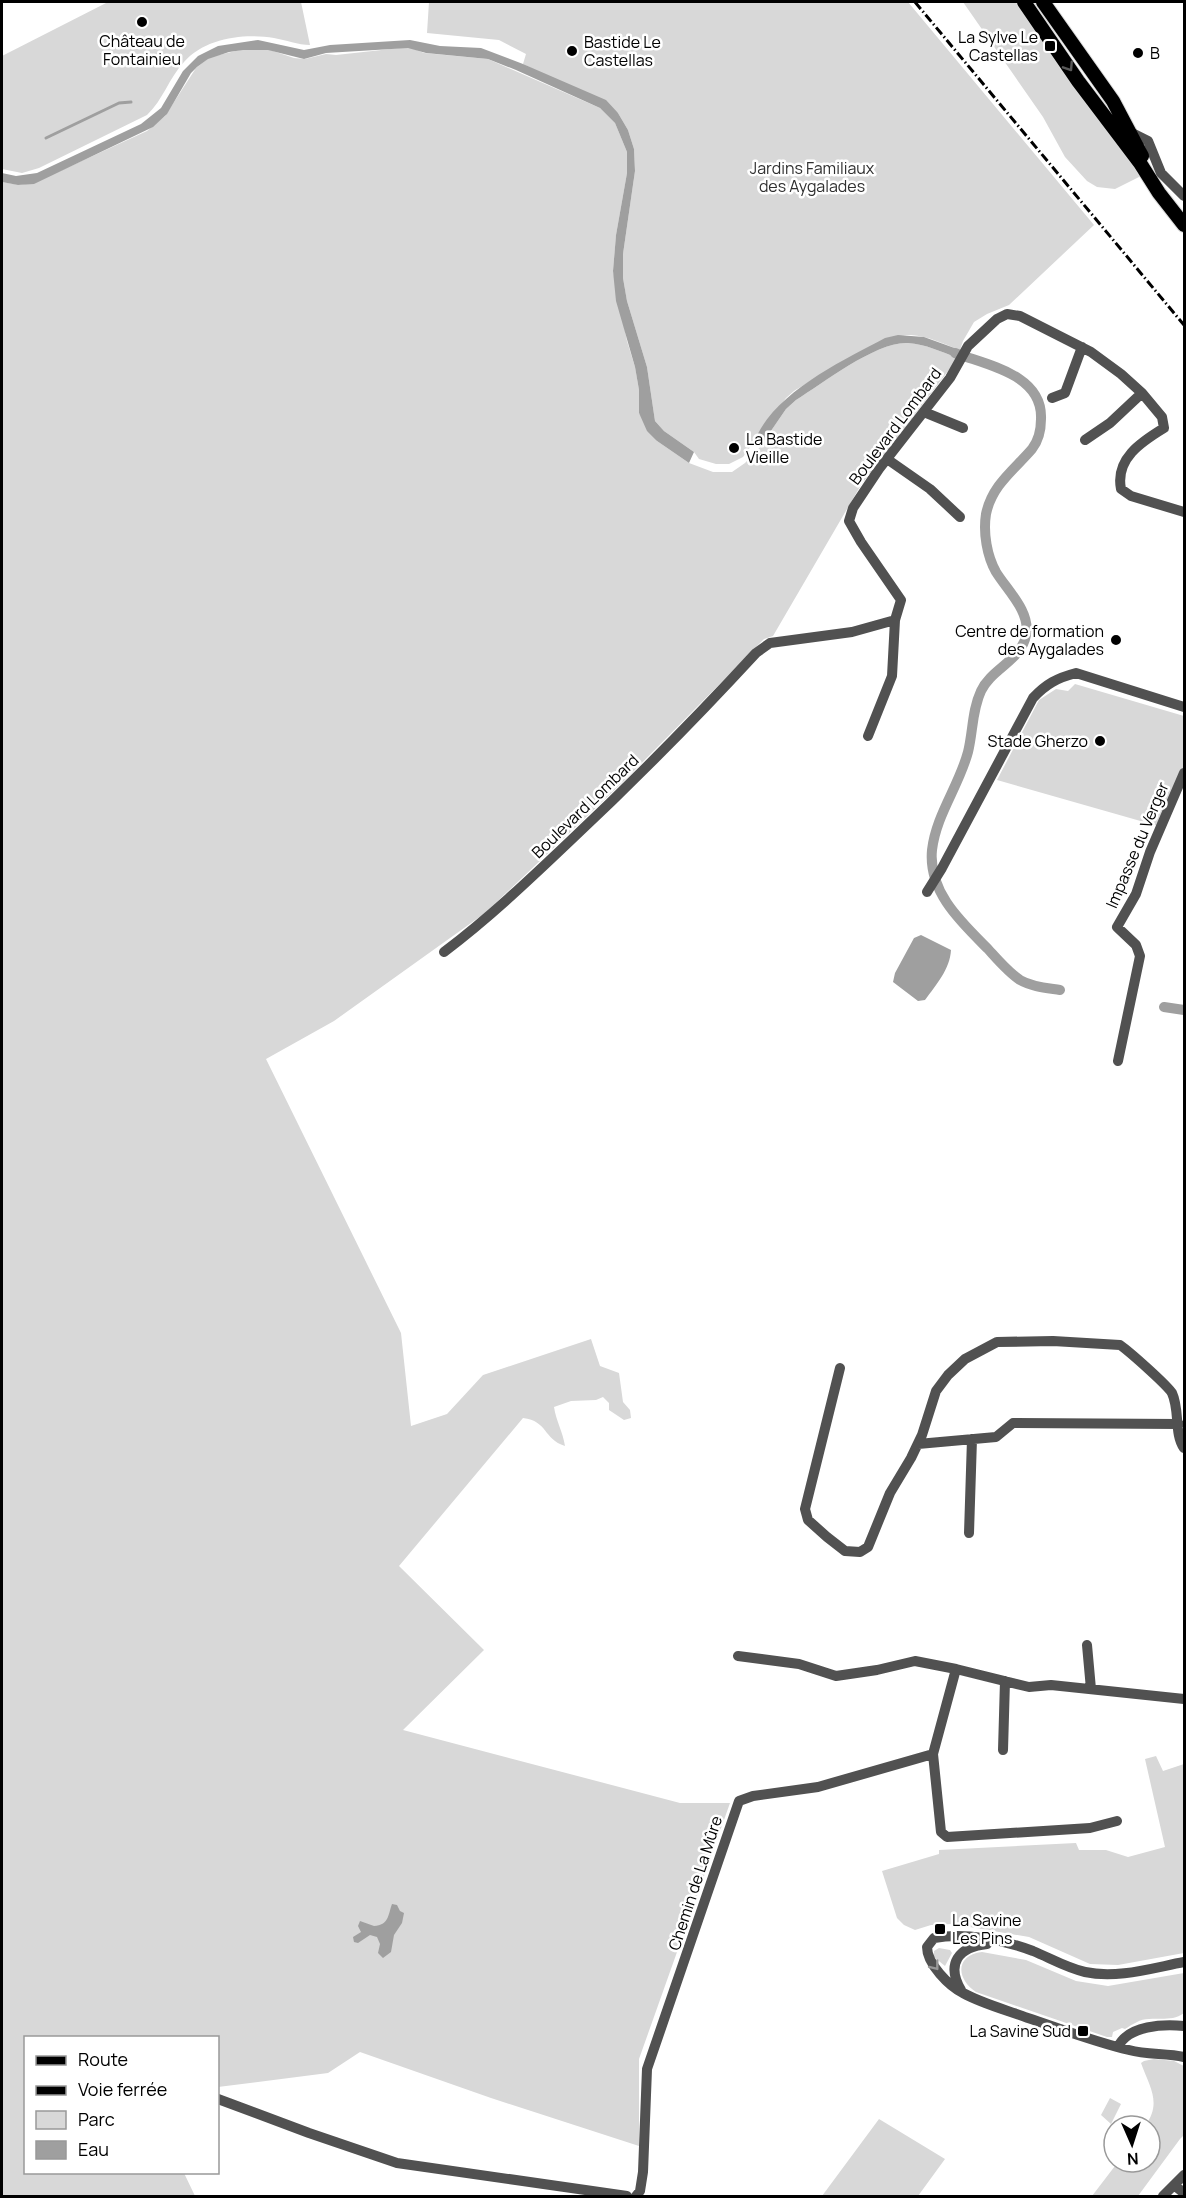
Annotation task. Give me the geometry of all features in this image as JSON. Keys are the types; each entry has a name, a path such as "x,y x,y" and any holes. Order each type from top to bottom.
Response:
{"main road":[{"path":"1024,2 1078,81 1146,162"},
{"path":"1043,2 1113,101 1146,162 1159,193 1185,225"}],"street":[{"path":"1146,162 1185,196"},
{"name":"Boulevard Lombard","path":"444,952 485,920 600,813 678,737 756,653 770,643 852,632 895,620 901,600 849,521 853,508 960,363 968,346 997,319 1007,314 1020,316 1082,347 1121,374 1142,393 1162,417 1164,428 1147,438 1128,455 1119,476 1121,489 1131,496 1185,512"},
{"path":"1052,398 1065,393 1082,347"},
{"path":"1085,440 1110,423 1142,393"},
{"path":"924,412 963,428"},
{"path":"887,459 930,489 960,517"},
{"path":"868,736 892,676 895,620"},
{"path":"927,892 1014,731 1033,698 1046,684 1076,673 1185,707"},
{"name":"Impasse du Verger","path":"1118,1061 1140,956 1136,945 1117,927 1136,894 1150,852 1185,773"},
{"path":"840,1368 805,1509 808,1520 845,1551 860,1552 868,1547 890,1494 918,1444 936,1391 948,1375 965,1359 997,1342 1053,1341 1120,1345 1130,1351 1172,1393 1180,1440 1185,1448"},
{"path":"918,1444 996,1437 1013,1423 1179,1424"},
{"path":"969,1533 972,1439"},
{"path":"1087,1645 1091,1689"},
{"path":"738,1656 799,1664 836,1677 877,1671 915,1661 1029,1687 1051,1685 1185,1698"},
{"path":"956,1669 933,1754 941,1832 947,1837 1090,1828 1117,1821"},
{"path":"1003,1750 1005,1681"},
{"name":"Chemin de La Mûre","path":"638,2196 642,2181 645,2144 647,2069 739,1801 753,1796 818,1786 933,1754"},
{"path":"1185,1962 1121,1974 1103,1975 1083,1972 1034,1951 976,1938 934,1938 930,1942 927,1954 946,1980 963,1993 1118,2047 1132,2051 1185,2057"},
{"path":"963,1993 957,1984 954,1968 959,1955 971,1947 1000,1942"},
{"path":"1118,2047 1125,2037 1143,2029 1153,2026 1185,2026"},
{"path":"219,2099 397,2163 627,2196"},
{"path":"1163,2196 1185,2175"},
{"path":"1174,2185 1185,2193"}],"green space":[{"path":"108,2 301,2 310,45 250,36 226,39 203,47 184,62 147,115 39,168 22,173 2,169 2,56"},
{"name":"Jardins Familiaux des Aygalades","path":"429,2 908,2 1094,225 1009,305 974,322 960,350 911,335 885,341 852,357 794,391 786,398 743,457 729,464 716,464 699,459 694,452 664,431 655,421 647,367 627,301 623,278 623,254 635,171 634,149 628,130 618,113 523,64 526,54 499,40 427,33"},
{"path":"963,2 1016,2 1141,176 1115,189 1097,187 1087,181 1065,157 1043,117"},
{"path":"409,47 424,53 488,59 600,108 615,123 627,152 627,173 616,235 613,271 627,341 635,367 639,390 639,413 657,441 689,463 713,472 732,472 745,463 760,447 786,409 796,400 850,364 881,349 895,344 908,343 958,358 861,485 773,636 764,639 623,782 485,913 334,1021 266,1059 401,1333 411,1426 447,1414 483,1375 591,1339 600,1366 619,1373 623,1402 630,1410 631,1418 624,1420 609,1410 609,1403 603,1397 596,1400 571,1401 554,1407 565,1446 553,1439 537,1423 523,1418 399,1566 484,1650 403,1730 680,1803 730,1803 639,2059 639,2146 360,2052 328,2073 219,2087 219,2036 24,2036 24,2174 184,2174 195,2196 2,2196 2,182 20,185 36,182 147,131 165,116 196,68 210,57 240,50 270,50 305,59 326,54 336,55"},
{"name":"Stade Gherzo","path":"1075,684 1184,716 1184,766 1158,826 997,780 1039,700 1056,689 1068,691"},
{"path":"1156,1756 1163,1771 1184,1764 1184,1953 1118,1965 1090,1964 1029,1937 952,1924 931,1925 915,1930 904,1925 897,1918 882,1871 939,1854 939,1850 1076,1843 1079,1850 1106,1850 1128,1857 1165,1847 1145,1759"},
{"path":"939,1948 950,1950 952,1953 945,1966 934,1957 934,1951"},
{"path":"982,1952 1026,1960 1076,1981 1108,1986 1184,1973 1184,2013 1172,2018 1143,2020 1113,2032 1112,2037 1107,2037 976,1992 965,1981 961,1968 967,1958"},
{"path":"1154,2059 1174,2061 1184,2066 1184,2135 1162,2163 1162,2114 1152,2114 1153,2095 1141,2063"},
{"path":"1110,2098 1121,2104 1116,2114 1101,2115"},
{"path":"879,2119 945,2159 918,2196 822,2196"},
{"path":"1109,2174 1154,2174 1138,2196 1092,2196"}],"water":[{"path":"258,40 304,50 330,45 410,40 440,46 481,48 606,100 618,113 628,130 634,149 635,171 623,254 623,278 627,301 647,367 655,421 664,431 694,452 689,463 657,441 647,431 639,413 639,390 635,367 616,301 613,271 616,235 627,173 627,152 615,123 600,108 516,70 488,59 426,53 408,48 326,53 304,59 268,50 229,52 208,59 197,67 191,73 167,114 153,127 34,184 18,185 2,182 2,173 16,176 37,173 141,124 161,108 183,71 198,56 218,46"},
{"path":"898,335 924,337 960,350 958,358 908,343 895,344 881,349 850,364 796,400 786,409 760,447 754,443 763,425 792,394 829,368 885,338"},
{"path":"921,935 951,950 942,977 925,1000 918,1001 893,982 895,973 914,938"},
{"path":"392,1904 397,1905 404,1913 402,1923 394,1935 391,1952 383,1958 378,1953 380,1944 377,1937 370,1935 358,1943 354,1942 353,1937 361,1932 358,1926 360,1921 374,1926 383,1924 389,1916"}],"waterway":[{"path":"46,138 119,103 131,102"},
{"path":"955,353 996,367 1023,382 1033,391 1039,404 1041,423 1034,446 998,486 989,504 985,521 985,536 990,559 996,572 1022,610 1027,626 1026,635 1019,651 992,676 981,691 964,765 934,837 932,865 935,879 948,905 1007,970 1025,982 1060,990"},
{"path":"1164,1007 1184,1010"}],"railway":[{"path":"915,2 1184,325"}],"place":[{"name":"Château de Fontainieu","path":"142,22"},
{"name":"La Sylve Le Castellas","path":"1050,46"},
{"name":"Bastide Le Castellas","path":"572,51"},
{"name":"B","path":"1138,53"},
{"name":"La Bastide Vieille","path":"734,448"},
{"name":"Centre de formation des Aygalades","path":"1116,640"},
{"name":"Stade Gherzo","path":"1100,741"},
{"name":"La Savine Les Pins","path":"940,1929"},
{"name":"La Savine Sud","path":"1083,2031"}]}
